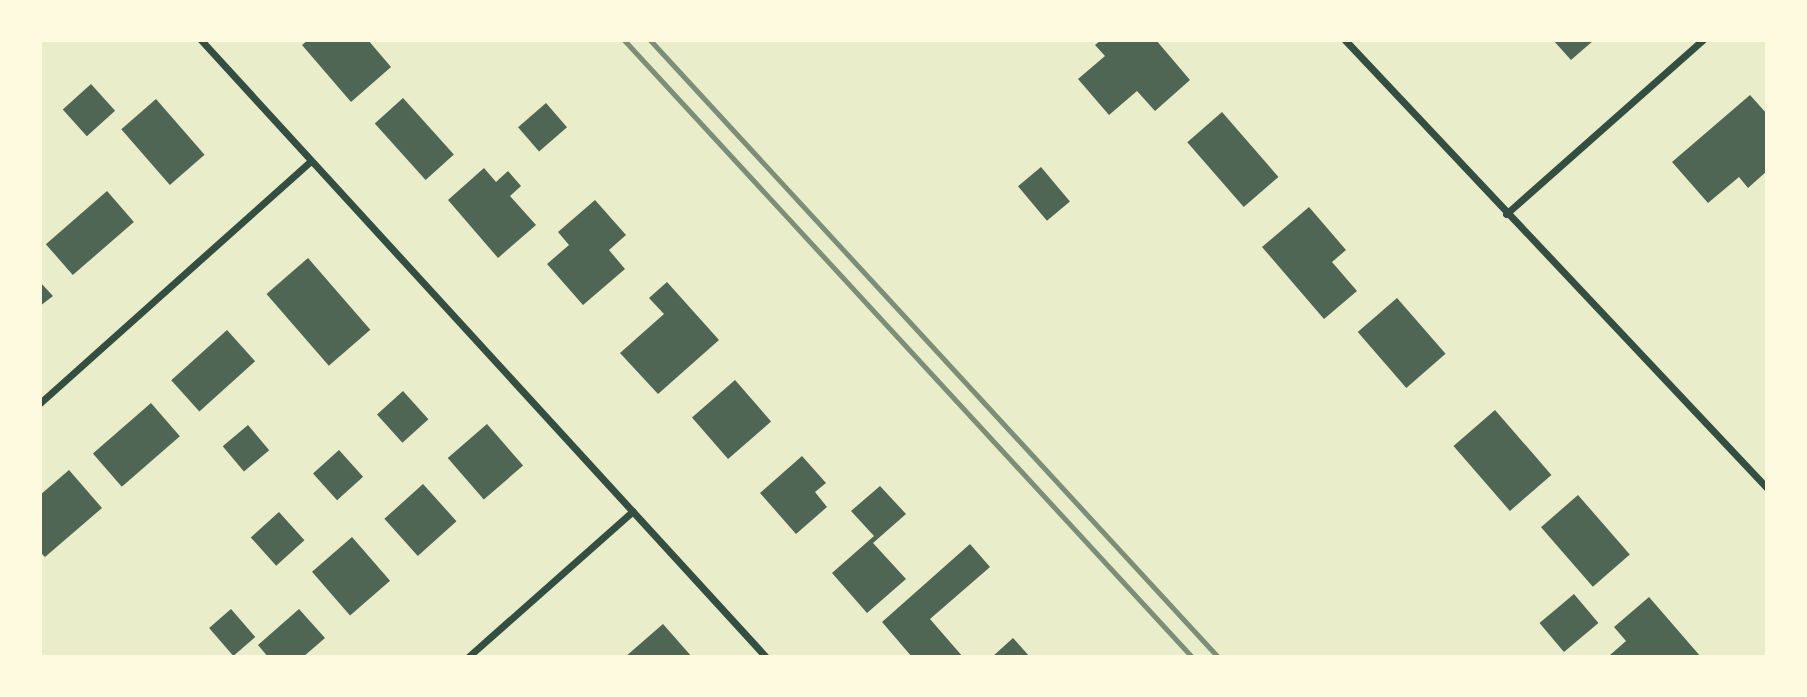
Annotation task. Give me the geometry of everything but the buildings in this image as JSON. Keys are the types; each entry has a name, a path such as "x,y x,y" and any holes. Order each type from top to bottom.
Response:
{"street":[{"path":"201,40 766,657"},
{"path":"1345,40 1506,214 1767,488"},
{"path":"1506,214 1703,40"},
{"path":"40,403 311,161"},
{"path":"468,657 632,511"}],"railway":[{"path":"624,40 1192,657"},
{"path":"650,40 1218,657"}]}
